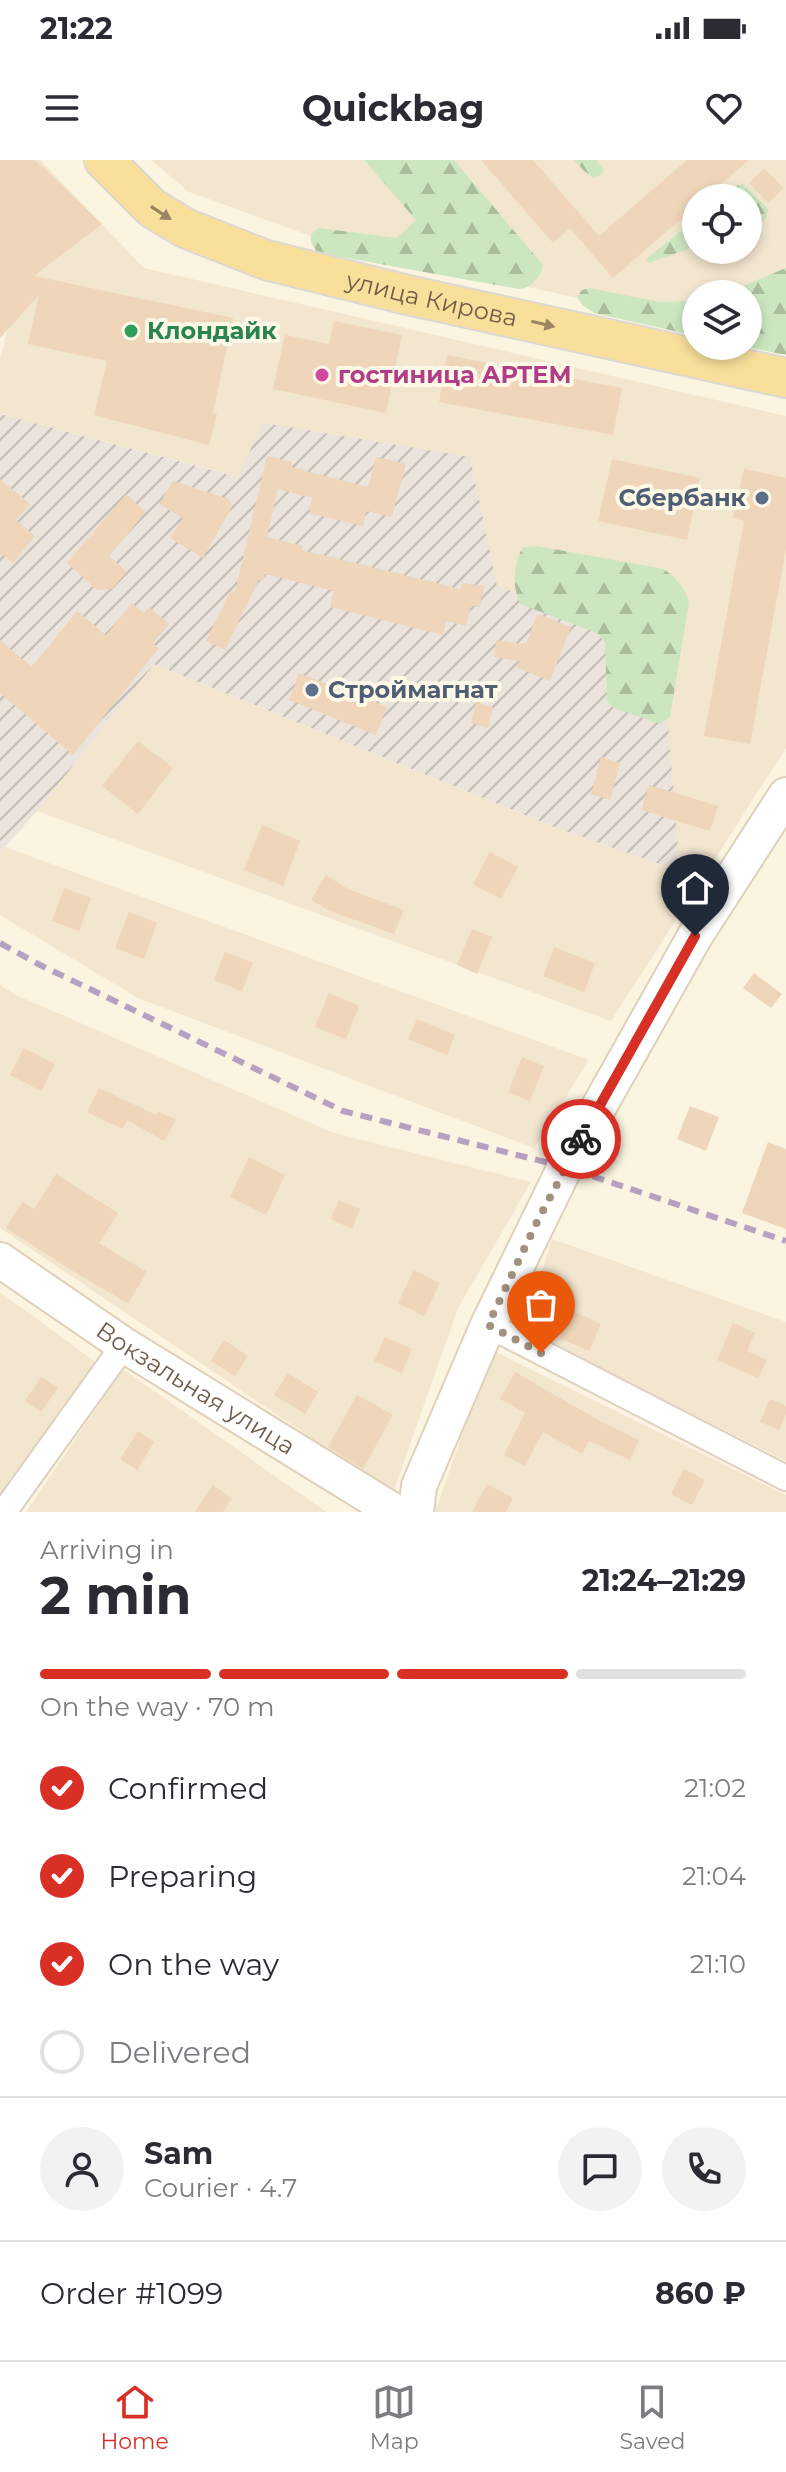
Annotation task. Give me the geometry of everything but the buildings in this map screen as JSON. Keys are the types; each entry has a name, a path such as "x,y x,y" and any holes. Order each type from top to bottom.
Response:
{"main road":[{"name":"улица Кирова","path":"104,160 152,208 185,228 266,260 408,295 786,378"},
{"path":"416,1512 419,1486 488,1325 565,1167 695,936 786,795"},
{"name":"Вокзальная улица","path":"0,1260 124,1345 395,1512"}],"street":[{"path":"488,1325 786,1478"},
{"path":"4,1512 124,1345"}],"shaded area":[{"path":"0,160 40,160 144,268 786,416 786,748 611,1021 37,811 154,664 557,828 662,651 496,586 470,457 239,477 0,414 0,360 26,256"},
{"path":"151,160 786,160 786,346 762,313 762,280 682,280 682,322 322,240 189,192"},
{"path":"0,414 238,477 263,423 470,457 497,586 662,651 680,871 557,828 154,664 0,853"},
{"path":"5,847 589,1060 534,1148 138,998 0,915 0,853"},
{"path":"0,985 16,995 334,1133 531,1182 458,1308 393,1493 0,1228"},
{"path":"552,1239 786,1322 786,1461 524,1330"},
{"path":"0,1292 101,1366 0,1496"},
{"path":"492,1350 786,1495 786,1512 435,1512"},
{"path":"123,1369 326,1512 26,1512"}],"green space":[{"path":"364,160 454,160 543,265 538,278 528,287 519,289 319,253 311,240 312,234 319,228 397,238 416,220"},
{"path":"574,160 596,160 604,170 593,177"},
{"path":"762,203 768,209 762,223"},
{"path":"682,230 682,251 649,263 646,259"},
{"path":"786,268 786,355 762,350 762,280 757,280"},
{"path":"589,288 660,302 682,301 682,333 594,313 577,297 582,290"},
{"path":"537,546 664,569 680,584 689,603 670,717 660,724 614,708 607,701 605,642 597,633 520,604 515,583 517,561 523,547"}],"railway":[{"path":"0,943 343,1111 565,1167 786,1241"}],"way so far":[{"path":"541,1353 488,1325 581,1139"}],"place":[{"name":"Клондайк","path":"131,331"},
{"name":"гостиница АРТЕМ","path":"322,375"},
{"name":"Сбербанк","path":"762,498"},
{"name":"Строймагнат","path":"312,690"}],"route":[{"path":"581,1139 695,936"}]}
